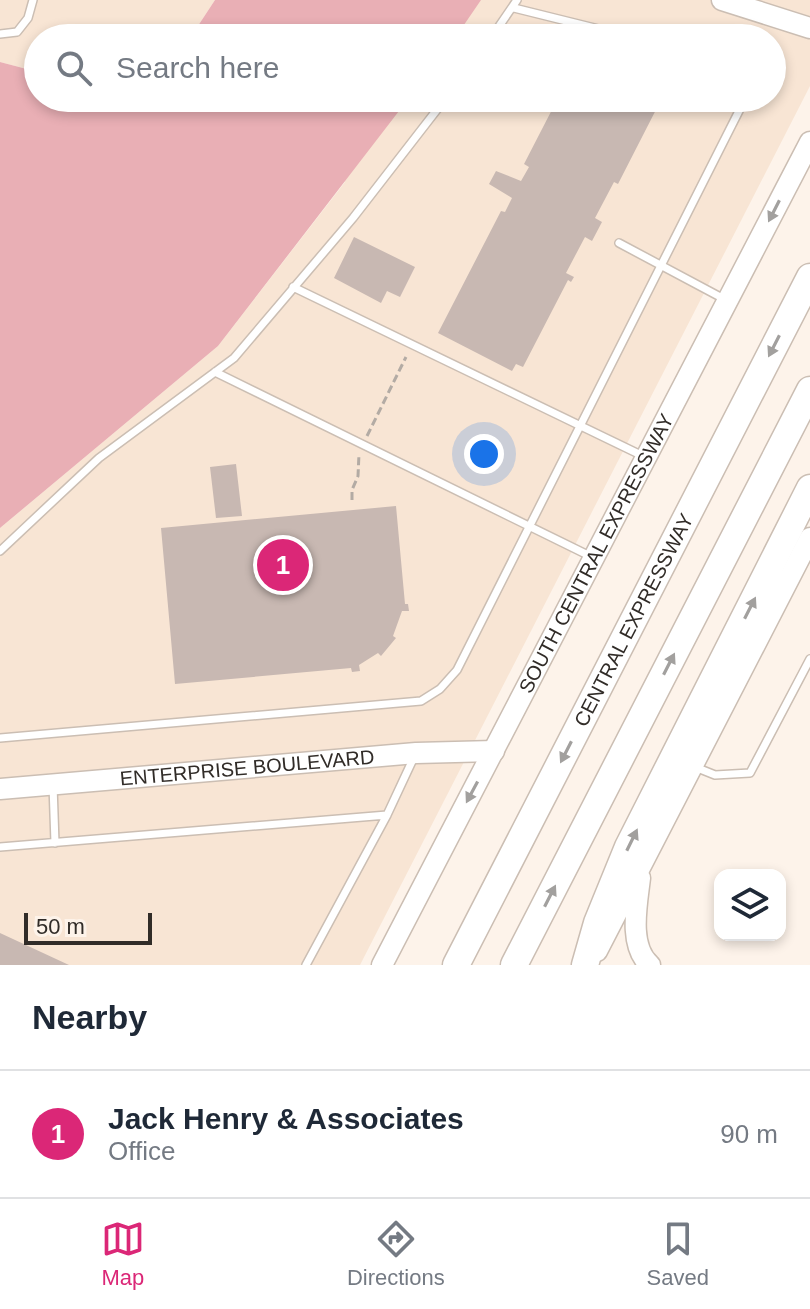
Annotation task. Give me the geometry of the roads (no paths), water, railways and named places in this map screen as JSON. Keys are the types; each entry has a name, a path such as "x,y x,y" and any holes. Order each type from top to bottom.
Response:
{"highway":[{"name":"CENTRAL EXPRESSWAY","path":"456,965 810,277"},
{"path":"514,965 810,390"},
{"path":"587,965 597,923 628,847 810,488"}],"main road":[{"path":"722,0 810,28"},
{"name":"SOUTH CENTRAL EXPRESSWAY","path":"382,965 810,142"},
{"path":"587,965 640,869 810,538"},
{"name":"ENTERPRISE BOULEVARD","path":"0,789 416,753 494,751"},
{"path":"640,869 636,922 639,952 650,965"}],"lane":[{"path":"0,34 17,32 28,18 33,0"},
{"path":"501,24 516,4 586,24"},
{"path":"0,551 99,458 234,358 353,218 435,112"},
{"path":"0,738 421,701 440,689 457,670 738,112"},
{"path":"619,243 728,301"},
{"path":"293,287 645,457"},
{"path":"215,372 594,558"},
{"path":"692,766 715,775 750,773 806,677 810,659"},
{"path":"306,965 387,815 416,753"},
{"path":"53,784 55,843"},
{"path":"0,847 387,815"}],"place":[{"name":"Jack Henry & Associates","path":"283,565"}]}
